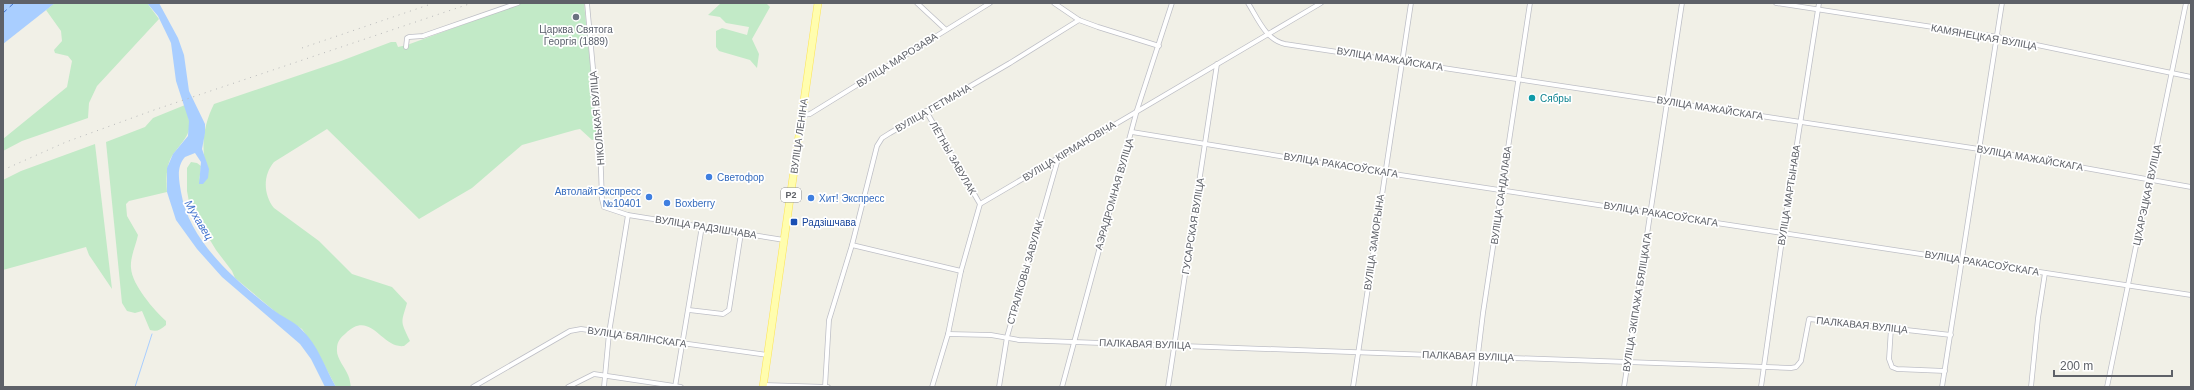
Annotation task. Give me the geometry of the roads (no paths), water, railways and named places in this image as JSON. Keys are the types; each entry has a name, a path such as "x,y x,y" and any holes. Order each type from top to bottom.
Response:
{"main road":[{"name":"ВУЛІЦА ЛЕНІНА","path":"763,386 818,3"}],"street":[{"path":"406,47 407,38 409,37 423,36 518,3"},
{"name":"НІКОЛЬКАЯ ВУЛІЦА","path":"587,3 600,145 602,199 604,207 608,210 628,215"},
{"path":"917,3 945,29"},
{"name":"ВУЛІЦА МАРОЗАВА","path":"803,115 810,114 945,29 990,3"},
{"path":"1054,3 1079,20 1098,28 1159,46"},
{"name":"АЭРАДРОМНАЯ ВУЛІЦА","path":"1062,387 1137,110 1172,3"},
{"name":"ВУЛІЦА МАЖАЙСКАГА","path":"1248,3 1268,34 1279,42 1980,149 2191,187"},
{"name":"ВУЛІЦА КІРМАНОВІЧА","path":"980,204 1058,159 1137,110 1321,3"},
{"name":"ВУЛІЦА ЗАМОРЫНА","path":"1354,387 1385,172 1412,3"},
{"name":"ВУЛІЦА САНДАЛАВА","path":"1474,387 1477,357 1530,3"},
{"name":"ВУЛІЦА ЭКІПАЖА БЯЛІЦКАГА","path":"1624,387 1682,3"},
{"name":"КАМЯНЕЦКАЯ ВУЛІЦА","path":"1776,3 1998,37 2191,78"},
{"name":"ВУЛІЦА МАРТЫНАВА","path":"1761,387 1782,233 1819,3"},
{"path":"1942,387 1998,37 2002,3"},
{"name":"ЦІХАРЭЦКАЯ ВУЛІЦА","path":"2107,387 2186,3"},
{"name":"ВУЛІЦА ГЕТМАНА","path":"826,387 829,320 852,245 877,146 882,138 1010,63 1079,20"},
{"name":"ГУСАРСКАЯ ВУЛІЦА","path":"1168,387 1217,64"},
{"name":"ЛЁТНЫ ЗАВУЛАК","path":"926,111 980,204"},
{"name":"ВУЛІЦА РАКАСОЎСКАГА","path":"1132,132 2191,295"},
{"name":"СТРАЛКОВЫ ЗАВУЛАК","path":"999,387 1007,337 1058,159"},
{"path":"932,387 948,334 961,271 980,204"},
{"path":"604,387 610,334 628,215"},
{"name":"ВУЛІЦА РАДЗІШЧАВА","path":"628,215 784,240"},
{"path":"675,386 684,344 702,226"},
{"path":"689,310 723,314 729,310 741,233"},
{"path":"852,245 961,271"},
{"path":"2032,387 2038,318 2045,273"},
{"name":"ПАЛКАВАЯ ВУЛІЦА","path":"948,334 1007,337 1019,340 1174,344 1477,357 1791,368 1799,365 1809,319 1951,335"},
{"path":"1891,328 1889,359 1892,367 1897,369 1945,371"},
{"name":"ВУЛІЦА БЯЛІНСКАГА","path":"473,387 570,331 581,329 768,355"},
{"path":"568,387 590,375 682,387"},
{"path":"763,386 826,387"}],"water":[{"path":"3,3 55,3 3,44"},
{"path":"147,3 159,3 178,38 184,55 189,91 205,124 202,149 209,169 208,178 203,184 199,184 201,162 195,153 185,157 179,169 181,192 193,227 216,258 229,272 258,298 299,327 308,336 336,387 325,387 311,359 300,344 222,277 197,249 176,220 167,192 167,168 173,154 188,136 189,121 176,81 171,43 158,16"}],"waterway":[{"path":"135,387 152,334"}],"railway":[{"path":"302,48 434,3"},
{"path":"3,170 66,142 154,110 472,3"}],"place":[{"name":"Царква Святога Георгія (1889)","path":"576,17"},
{"name":"Сябры","path":"1532,98"},
{"name":"Светофор","path":"709,177"},
{"name":"АвтолайтЭкспресс №10401","path":"649,197"},
{"name":"Хит! Экспресс","path":"811,198"},
{"name":"Boxberry","path":"667,203"},
{"name":"Радзішчава","path":"794,222"}],"water label":[{"name":"Мухавец","path":"199,220"}]}
